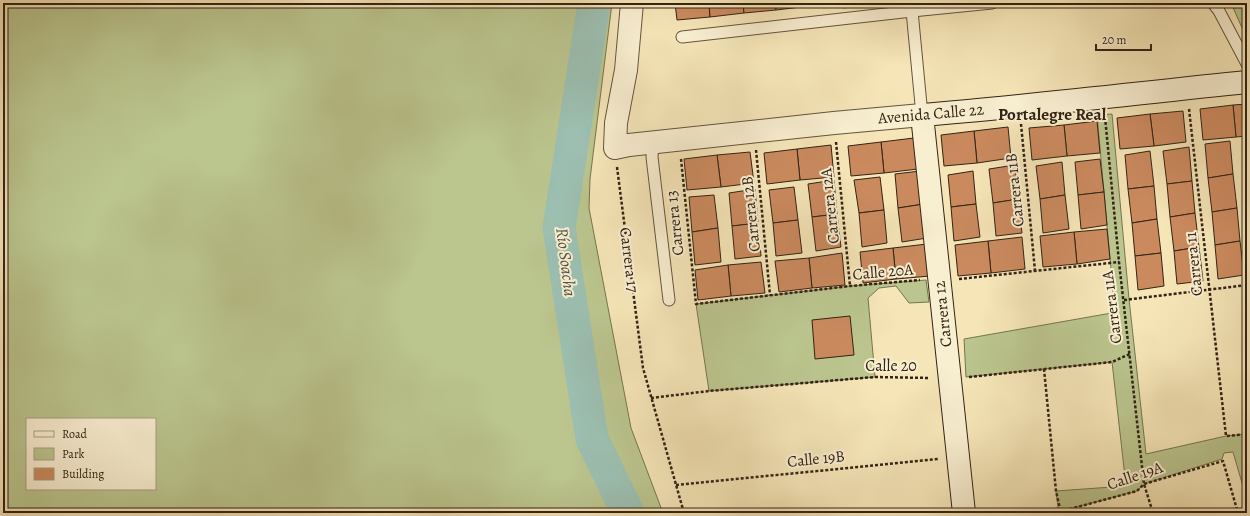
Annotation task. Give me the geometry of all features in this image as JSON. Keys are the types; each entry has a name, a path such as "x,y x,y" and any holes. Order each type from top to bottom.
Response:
{"street":[{"path":"615,148 616,123 626,70 632,3"},
{"name":"Avenida Calle 22","path":"615,148 652,142 754,131 1019,107 1102,96 1247,82"},
{"name":"Carrera 12","path":"922,115 964,513"}],"lane":[{"path":"682,36 912,10 992,3"},
{"path":"1213,3 1219,11 1247,64"},
{"path":"912,10 922,115"},
{"path":"652,142 652,157 669,300"}],"path":[{"name":"Carrera 11","path":"1186,88 1226,436 1247,434"},
{"name":"Carrera 11A","path":"1102,96 1144,484 1153,513"},
{"name":"Carrera 11B","path":"1019,107 1035,271"},
{"name":"Carrera 12A","path":"834,123 850,286"},
{"name":"Carrera 12B","path":"754,131 770,295"},
{"name":"Carrera 13","path":"679,139 696,304"},
{"name":"Carrera 17","path":"615,148 643,368 684,513"},
{"name":"Calle 20A","path":"696,304 850,286 940,280 1119,262"},
{"path":"1124,300 1247,285"},
{"name":"Calle 20","path":"652,398 709,391 875,376 950,378 1112,362 1130,354"},
{"path":"1044,369 1056,491 1061,512"},
{"name":"Calle 19B","path":"676,485 958,457"},
{"name":"Calle 19A","path":"1055,513 1138,491 1144,484 1223,461 1238,513"}],"green space":[{"path":"3,3 612,3 590,179 589,208 631,428 663,513 3,513"},
{"path":"843,3 889,3 843,8"},
{"path":"1231,3 1247,3 1247,39"},
{"path":"1112,114 1129,299 1146,454 1226,436 1247,434 1247,500 1233,452 1224,453 1222,459 1144,484 1137,491 1054,513 1010,513 1058,508 1056,491 1126,486 1112,362 966,377 964,339 1115,313 1097,115"},
{"path":"926,280 929,302 909,303 896,286 879,288 868,298 875,377 709,391 696,304 850,286"}],"building":[{"path":"675,3 709,3 710,17 677,20"},
{"path":"709,3 743,3 744,13 710,17"},
{"path":"743,3 776,3 776,10 744,13"},
{"path":"776,3 809,3 810,6 776,10"},
{"path":"809,3 837,3 810,6"},
{"path":"1247,104 1247,136 1236,137 1233,105"},
{"path":"1233,105 1236,137 1203,140 1200,109"},
{"path":"1183,111 1186,142 1154,146 1150,114"},
{"path":"1150,114 1154,146 1120,149 1117,118"},
{"path":"1097,121 1100,153 1067,156 1064,125"},
{"path":"1064,125 1067,156 1032,160 1029,128"},
{"path":"1008,127 1011,158 977,163 974,131"},
{"path":"974,131 977,163 944,166 941,135"},
{"path":"914,138 918,169 884,173 881,142"},
{"path":"1230,141 1233,174 1208,178 1205,144"},
{"path":"1244,141 1247,141 1247,172"},
{"path":"881,142 884,173 851,176 848,146"},
{"path":"831,145 834,177 800,180 797,149"},
{"path":"1189,147 1192,181 1167,184 1163,151"},
{"path":"797,149 800,180 767,184 764,153"},
{"path":"1150,151 1154,186 1128,189 1125,155"},
{"path":"750,152 754,183 721,187 717,155"},
{"path":"717,155 721,187 687,190 684,159"},
{"path":"1100,159 1104,192 1078,195 1075,162"},
{"path":"1062,162 1065,195 1040,199 1036,166"},
{"path":"1015,165 1018,199 993,203 989,169"},
{"path":"920,171 924,204 898,208 895,174"},
{"path":"973,171 976,204 951,207 948,175"},
{"path":"1233,174 1237,208 1212,212 1208,178"},
{"path":"880,177 884,210 859,213 854,180"},
{"path":"834,180 837,214 812,217 808,184"},
{"path":"1192,181 1195,213 1170,217 1167,184"},
{"path":"1154,186 1157,219 1132,223 1128,189"},
{"path":"794,187 798,220 773,223 769,190"},
{"path":"755,189 758,223 732,226 729,193"},
{"path":"1104,192 1107,225 1081,229 1078,195"},
{"path":"714,195 718,228 692,232 689,197"},
{"path":"1065,195 1069,229 1043,233 1040,199"},
{"path":"1018,199 1022,233 996,236 993,203"},
{"path":"924,204 927,238 902,242 898,208"},
{"path":"976,204 980,237 954,241 951,207"},
{"path":"1237,208 1240,241 1215,245 1212,212"},
{"path":"884,210 887,243 862,247 859,213"},
{"path":"1195,213 1199,247 1174,251 1170,217"},
{"path":"837,214 841,247 816,251 812,217"},
{"path":"1157,219 1161,253 1135,256 1132,223"},
{"path":"798,220 802,253 776,256 773,223"},
{"path":"758,223 761,256 735,259 732,226"},
{"path":"718,228 721,262 695,265 692,232"},
{"path":"1107,229 1110,259 1077,264 1074,232"},
{"path":"1074,232 1077,264 1043,267 1040,236"},
{"path":"1022,237 1025,269 991,273 988,241"},
{"path":"988,241 991,273 958,276 955,245"},
{"path":"1240,241 1244,275 1218,279 1215,245"},
{"path":"927,244 930,276 896,279 893,248"},
{"path":"1199,247 1203,281 1177,284 1174,251"},
{"path":"893,248 896,279 863,283 860,252"},
{"path":"842,253 845,285 812,288 809,258"},
{"path":"1161,253 1164,286 1138,290 1135,256"},
{"path":"809,258 812,288 779,292 775,261"},
{"path":"761,262 765,293 731,296 728,265"},
{"path":"728,265 731,296 698,300 695,270"},
{"path":"850,316 854,355 815,359 812,320"}],"waterway":[{"name":"Río Soacha","path":"594,3 559,228 592,439 628,513"}],"district":[{"name":"Portalegre Real","path":"1052,114"}]}
